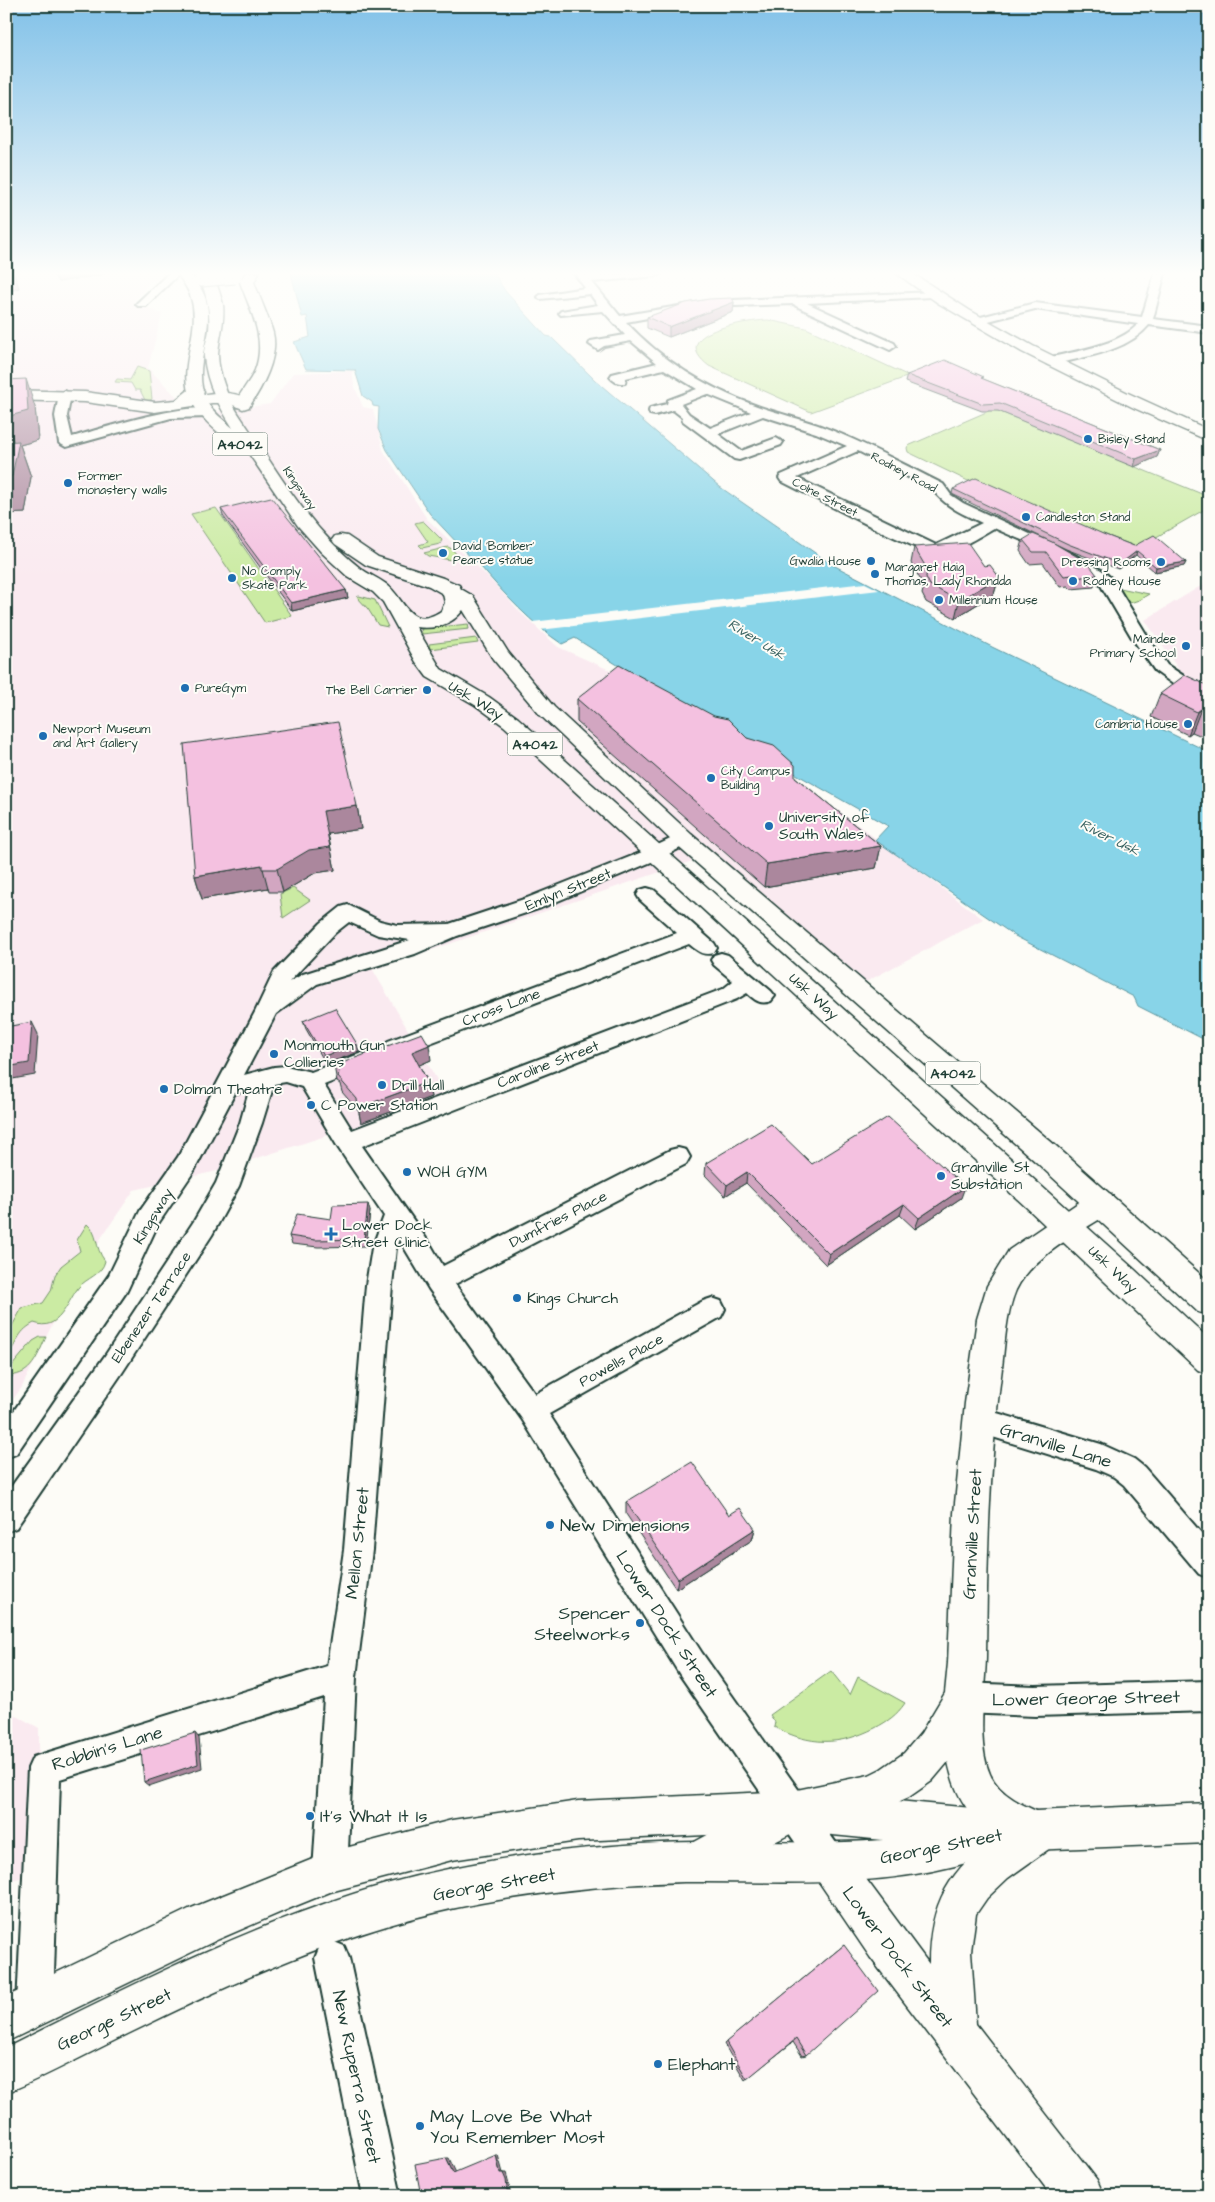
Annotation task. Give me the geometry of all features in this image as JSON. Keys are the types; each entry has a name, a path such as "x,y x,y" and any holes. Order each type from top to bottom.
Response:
{"main road":[{"path":"195,376 201,401"},
{"name":"Kingsway","path":"215,376 221,397 270,476 304,522 327,548 355,573 386,594 415,641"},
{"path":"6,395 65,395 174,408 221,397 235,399 243,404 248,390 259,376"},
{"path":"1083,376 1207,433"},
{"name":"Kingsway","path":"232,384 243,404 248,408 306,499 342,540 352,549 372,561 426,578 452,590 470,604 500,655 547,711 683,839"},
{"name":"A4042","path":"201,401 270,476"},
{"path":"401,616 420,622 442,619 453,610 452,590"},
{"name":"Usk Way","path":"415,641 434,673 482,701 511,722 654,854 822,1003 1067,1226 1209,1360"},
{"name":"A4042","path":"683,839 1101,1203 1209,1302"},
{"name":"Granville Street","path":"792,1811 872,1794 895,1783 918,1767 928,1757 963,1698 967,1663 971,1513 993,1319 1002,1286 1020,1259 1101,1203"},
{"path":"963,1698 967,1760 973,1786 986,1804 1028,1831 1209,1823"},
{"path":"698,1862 792,1811"},
{"name":"George Street","path":"21,2013 204,1924 330,1872 452,1840 578,1821 792,1811 1028,1831"},
{"path":"955,2033 951,1989 950,1942 958,1906 976,1880 1028,1831"},
{"name":"George Street","path":"6,2071 237,1962 326,1924 390,1904 478,1883 575,1870 698,1862 829,1862 906,1857 1028,1831"},
{"name":"Lower Dock Street","path":"829,1862 885,1942 1081,2196"}],"street":[{"path":"617,376 621,380"},
{"name":"Rodney Road","path":"683,376 706,390 763,412 826,432 858,447 938,487 946,498 958,506 1076,561 1098,574 1106,581 1140,638 1161,668 1190,688 1209,697"},
{"path":"706,390 674,403 682,412 739,456 776,442"},
{"path":"65,395 61,416 66,443 174,408"},
{"path":"655,411 682,412"},
{"path":"710,433 763,412"},
{"name":"Colne Street","path":"858,447 786,478 928,548 940,550 994,522"},
{"name":"Emlyn Street","path":"266,1012 295,988 310,979 408,949 450,931 534,902 654,854 683,839"},
{"path":"647,896 764,996"},
{"name":"Emlyn Street","path":"281,977 328,928 348,912 372,926 395,933 450,931"},
{"name":"Cross Lane","path":"310,1081 557,985 707,948"},
{"name":"Kingsway","path":"6,1444 118,1283 148,1218 186,1164 266,1012 281,977"},
{"name":"Caroline Street","path":"347,1142 722,997 747,982"},
{"path":"227,1084 243,1084 286,1074 299,1076 310,1081"},
{"name":"Ebenezer Terrace","path":"6,1518 113,1365 203,1228 227,1186 251,1123 264,1079"},
{"name":"Lower Dock Street","path":"310,1081 347,1142 396,1216 424,1254 438,1281 531,1410 691,1664 829,1862"},
{"name":"Dumfries Place","path":"438,1281 678,1157"},
{"name":"Mellon Street","path":"330,1872 341,1677 358,1550 379,1285 384,1248 396,1216"},
{"name":"Powells Place","path":"531,1410 712,1309"},
{"name":"Granville Lane","path":"980,1421 1101,1457 1124,1468 1134,1476 1209,1564"},
{"name":"Robbin's Lane","path":"21,2013 44,1768 341,1677"},
{"name":"Lower George Street","path":"963,1698 1035,1701 1209,1696"},
{"name":"New Ruperra Street","path":"332,1958 382,2196"}],"shaded area":[{"path":"6,376 156,376 178,398 186,416 270,404 291,376 353,376 354,385 363,407 373,409 383,450 427,519 484,573 521,613 558,647 641,684 842,813 983,919 862,984 710,855 373,970 447,1097 217,1171 134,1190 101,1238 50,1329 22,1387 6,1409"},
{"name":"Maindee Primary School","path":"1209,581 1209,688 1181,673 1145,620"},
{"path":"6,1710 39,1728 40,1874 6,1881"}],"green space":[{"path":"132,376 150,376 152,399 146,402 140,390 135,390 131,383 115,382 117,379 130,380"},
{"path":"731,376 909,376 811,412"},
{"path":"991,410 998,411 1209,497 1209,507 1151,540 1140,553 972,480 968,481 908,452 908,446"},
{"path":"216,508 292,616 265,623 191,514"},
{"path":"423,521 442,540 440,544 422,548 419,545 428,542 415,523"},
{"path":"448,547 457,555 451,560 428,556 424,553"},
{"path":"1115,587 1149,594 1127,604"},
{"path":"357,597 375,600 388,627 378,625 368,609"},
{"path":"468,624 469,629 422,634 421,629"},
{"path":"476,638 478,643 430,649 429,644"},
{"path":"293,888 310,900 283,918 280,894"},
{"path":"87,1224 93,1232 99,1251 105,1261 101,1270 78,1288 56,1320 50,1324 43,1325 34,1323 23,1331 6,1356 6,1337 22,1308 43,1303 51,1291 55,1275 61,1266 80,1251 77,1240"},
{"path":"40,1337 46,1337 31,1366 21,1373 14,1375 6,1383 6,1373 33,1341"},
{"path":"831,1671 850,1695 858,1677 905,1703 895,1714 880,1725 862,1734 837,1741 800,1738 774,1727 775,1722 770,1715"}],"water":[{"name":"River Usk","path":"357,376 591,376 720,487 831,564 994,648 1209,752 1209,1042 1138,1006 1134,997 1015,936 875,840 888,826 736,740 575,638 562,644 540,628 481,567 487,566 482,560 475,562 430,514 387,450 378,429 379,407 373,406 372,402 363,396"}],"pier":[{"path":"865,583 879,590 540,630 532,622"}],"building":[{"path":"909,376 981,376 984,377 981,378 1160,450 1136,459 1000,403 983,404"},
{"path":"26,379 28,411 6,417 6,380"},
{"path":"19,441 12,476 6,476 6,442"},
{"name":"Candleston Stand","path":"976,478 1134,546 1154,535 1186,562 1156,567 1137,551 1120,564 1068,544 953,489"},
{"path":"271,497 346,590 291,603 221,509"},
{"path":"1033,534 1052,542 1088,563 1097,575 1075,578 1072,575 1064,576 1046,552 1033,552 1023,540"},
{"path":"968,543 984,566 990,565 999,577 959,601 930,585 926,577 927,569 914,547"},
{"name":"City Campus Building","path":"619,665 714,716 728,719 747,738 774,746 795,765 795,777 881,846 767,864 577,699"},
{"path":"1185,675 1209,686 1209,712 1201,709 1197,712 1160,694"},
{"path":"338,722 357,806 323,811 330,847 309,850 277,869 262,869 262,865 195,876 184,744"},
{"path":"335,1008 357,1044 324,1056 303,1021"},
{"path":"32,1022 29,1063 6,1067 6,1027"},
{"name":"Drill Hall","path":"422,1033 429,1045 412,1052 428,1082 358,1108 357,1099 338,1077 339,1071 334,1066"},
{"path":"888,1117 965,1187 919,1218 904,1204 829,1254 747,1172 727,1185 706,1163 771,1124 812,1164"},
{"name":"Lower Dock Street Clinic","path":"368,1204 364,1239 315,1240 289,1236 297,1214 331,1219 333,1205"},
{"path":"692,1462 729,1515 740,1508 755,1529 678,1579 626,1502"},
{"path":"195,1733 198,1764 144,1782 141,1750"},
{"path":"844,1945 878,1991 806,2055 796,2039 747,2079 726,2042"},
{"path":"496,2155 500,2173 503,2173 506,2180 508,2196 421,2196 415,2164 446,2158 453,2173"}],"place":[{"name":"Bisley Stand","path":"1088,439"},
{"name":"Former monastery walls","path":"68,483"},
{"name":"Candleston Stand","path":"1026,517"},
{"name":"David ‘Bomber’ Pearce statue","path":"443,553"},
{"name":"Gwalia House","path":"871,561"},
{"name":"Dressing Rooms","path":"1161,562"},
{"name":"Margaret Haig Thomas, Lady Rhondda","path":"875,574"},
{"name":"No Comply Skate Park","path":"232,578"},
{"name":"Rodney House","path":"1073,581"},
{"name":"Millennium House","path":"939,600"},
{"name":"Maindee Primary School","path":"1186,646"},
{"name":"PureGym","path":"185,688"},
{"name":"The Bell Carrier","path":"427,690"},
{"name":"Cambria House","path":"1188,724"},
{"name":"Newport Museum and Art Gallery","path":"43,736"},
{"name":"City Campus Building","path":"711,778"},
{"name":"University of South Wales","path":"769,826"},
{"name":"Monmouth Gun Collieries","path":"274,1054"},
{"name":"Drill Hall","path":"382,1085"},
{"name":"Dolman Theatre","path":"164,1089"},
{"name":"C Power Station","path":"311,1105"},
{"name":"WOH GYM","path":"407,1172"},
{"name":"Granville St Substation","path":"941,1176"},
{"name":"Lower Dock Street Clinic","path":"331,1234"},
{"name":"Kings Church","path":"517,1298"},
{"name":"New Dimensions","path":"550,1525"},
{"name":"Spencer Steelworks","path":"640,1623"},
{"name":"It’s What It Is","path":"310,1816"},
{"name":"Elephant","path":"658,2064"},
{"name":"May Love Be What You Remember Most","path":"420,2126"}]}
